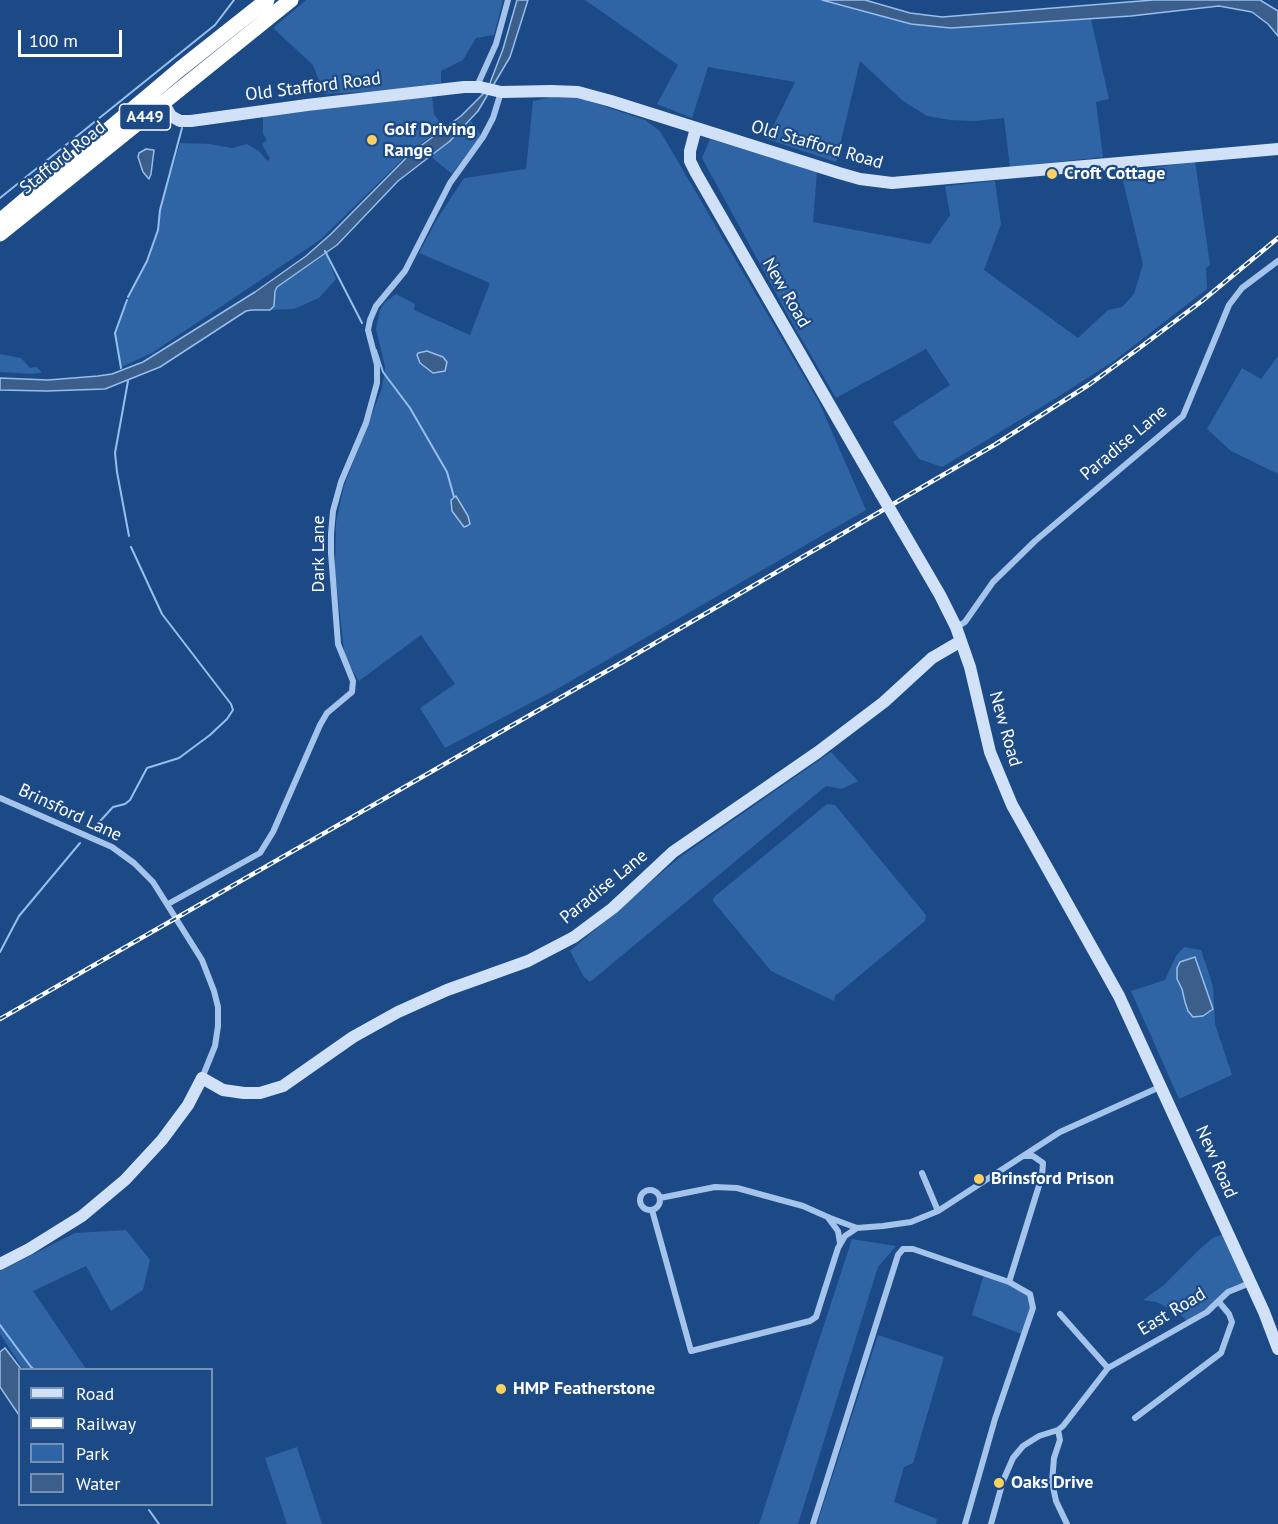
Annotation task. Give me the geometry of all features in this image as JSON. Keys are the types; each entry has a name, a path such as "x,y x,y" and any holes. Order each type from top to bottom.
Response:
{"highway":[{"name":"Stafford Road","path":"0,221 180,69 267,0"},
{"name":"Stafford Road","path":"0,234 291,0"}],"street":[{"path":"478,87 496,44 508,0"},
{"name":"Old Stafford Road","path":"163,102 171,116 180,121 191,121 307,105 478,87 498,92 578,92 839,173 860,179 892,183 1278,149"},
{"name":"Dark Lane","path":"168,904 260,853 273,832 320,724 327,713 352,692 352,681 338,644 331,534 333,510 341,482 366,423 377,383 377,365 368,330 370,320 376,306 405,271 450,183 483,137 493,118 498,92"},
{"name":"New Road","path":"696,128 690,151 690,161 696,173 940,595 956,627 970,667 990,752 1012,805 1119,996 1162,1086 1278,1349"},
{"name":"Paradise Lane","path":"956,627 965,622 993,582 1035,541 1183,416 1234,295 1278,261"},
{"name":"Paradise Lane","path":"202,1078 223,1090 244,1093 260,1093 283,1086 353,1037 398,1012 447,990 528,961 574,937 613,908 673,852 818,753 884,702 932,658 961,641"},
{"name":"Brinsford Lane","path":"0,798 96,839 124,855 148,877 168,904 202,960 218,1007 215,1046 202,1078"},
{"path":"0,1264 82,1216 124,1180 162,1140 188,1105 202,1078"},
{"path":"660,1198 715,1187 737,1188 803,1206 856,1228 910,1222 938,1211 1060,1132 1162,1086"},
{"path":"1009,1282 1042,1176 1043,1163 1033,1156 1022,1156"},
{"path":"922,1173 938,1211"},
{"path":"652,1190 658,1193 660,1198 657,1208 652,1210 646,1210 639,1200 642,1193 652,1190"},
{"path":"652,1210 691,1351 810,1321 816,1317 829,1271 840,1243 856,1228"},
{"path":"826,1217 838,1231 840,1243"},
{"path":"813,1524 898,1255 903,1249 913,1249 1009,1282 1030,1294 1033,1308 995,1419 965,1524"},
{"name":"East Road","path":"991,1524 1003,1481 1013,1458 1023,1446 1058,1430 1108,1368 1207,1312 1228,1292 1250,1282"},
{"path":"1135,1418 1221,1353 1232,1322 1229,1314 1219,1302"},
{"path":"1060,1314 1108,1368"},
{"path":"1058,1430 1060,1440 1054,1458 1052,1482 1056,1501 1067,1524"}],"green space":[{"path":"306,0 503,0 494,35 476,38 463,60 441,71 441,83 385,91 324,94 313,65 273,28"},
{"path":"585,0 822,0 891,19 936,27 994,26 1091,19 1109,99 1096,102 1103,157 1010,167 1004,118 975,121 927,116 903,101 860,61 836,162 767,139 795,82 708,67 692,118 657,104 678,65"},
{"path":"432,96 434,114 443,127 410,152 320,240 152,353 121,367 115,333 158,230 160,210 180,143 210,144 232,148 247,144 260,152 267,161 270,159 262,144 267,140 263,134 263,116"},
{"path":"552,97 580,98 645,120 660,131 819,402 866,510 557,689 445,748 420,708 455,684 421,635 359,681 345,658 335,571 336,522 344,486 382,388 385,367 376,329 380,310 385,302 396,294 415,304 414,310 470,335 490,283 419,253 437,219 464,178 526,169 533,101"},
{"path":"471,121 481,135 452,174 429,155 450,141"},
{"path":"710,139 817,172 813,222 930,244 950,215 945,186 995,181 1001,224 984,270 1078,338 1108,310 1122,307 1134,294 1143,264 1121,173 1195,161 1210,265 1206,268 1207,289 1114,361 942,467 919,459 893,422 950,385 926,349 836,398 702,158"},
{"path":"326,254 336,279 319,298 294,309 270,310 274,306 277,287"},
{"path":"0,354 21,358 30,368 36,367 42,372 34,374 0,372"},
{"path":"1278,356 1278,474 1231,451 1207,429 1242,368 1261,379"},
{"path":"831,752 858,781 842,789 826,786 590,982 584,977 570,951 680,857"},
{"path":"827,804 835,805 926,915 925,921 835,996 834,1001 771,971 713,901 714,897"},
{"path":"1184,947 1201,950 1213,986 1215,1024 1232,1075 1179,1099 1131,991 1165,980 1176,956","holes":["1201,979 1213,1009 1185,1002 1182,989"]},
{"path":"126,1230 150,1260 143,1290 111,1311 86,1266 33,1291 85,1368 22,1368 0,1334 0,1271 75,1233"},
{"path":"1226,1233 1248,1281 1187,1321 1179,1313 1156,1302 1143,1300 1164,1285 1203,1246 1213,1238"},
{"path":"852,1239 896,1246 878,1267 798,1524 759,1524"},
{"path":"984,1274 1030,1294 1033,1308 1024,1335 972,1315"},
{"path":"878,1335 944,1357 913,1463 904,1467 894,1502 937,1519 936,1524 817,1524"},
{"path":"297,1447 322,1524 287,1524 265,1458"}],"water":[{"path":"517,0 528,0 510,57 478,111 450,141 398,181 337,245 277,287 274,306 270,310 246,311 160,367 105,389 0,390 0,378 48,380 98,376 112,374 143,362 255,292 306,256 331,234 411,153 461,116 485,92 503,49"},
{"path":"822,0 865,0 910,13 942,17 1153,0 1260,0 1278,11 1278,36 1268,24 1252,12 1219,6 1131,16 951,28 911,24"},
{"path":"146,149 154,150 149,179 143,172 138,157 139,153"},
{"path":"427,351 443,357 447,362 445,371 433,373 420,363 418,353"},
{"path":"456,496 468,516 470,524 464,527 452,511 451,500"},
{"path":"1195,957 1213,1009 1203,1016 1193,1017 1188,1011 1177,979 1177,968 1180,962"},
{"path":"5,1348 20,1368 18,1368 18,1414 0,1387 0,1352"}],"waterway":[{"path":"0,198 215,25 234,0"},
{"path":"128,297 147,261 158,230 160,210 182,128"},
{"path":"325,251 362,323"},
{"path":"121,368 115,333 127,300"},
{"path":"376,350 383,372 410,408 447,472 454,497"},
{"path":"128,381 115,453 129,536"},
{"path":"92,830 113,807 130,800 147,768 179,758 210,735 233,710 231,704 162,614 131,547"},
{"path":"0,952 19,916 80,843"},
{"path":"0,1325 32,1368"},
{"path":"149,1510 159,1524"}],"railway":[{"path":"0,1019 626,660 996,444 1090,384 1138,349 1202,301 1278,238"}],"place":[{"name":"Golf Driving Range","path":"372,140"},
{"name":"Croft Cottage","path":"1052,174"},
{"name":"Brinsford Prison","path":"979,1179"},
{"name":"HMP Featherstone","path":"501,1389"},
{"name":"Oaks Drive","path":"999,1483"}]}
